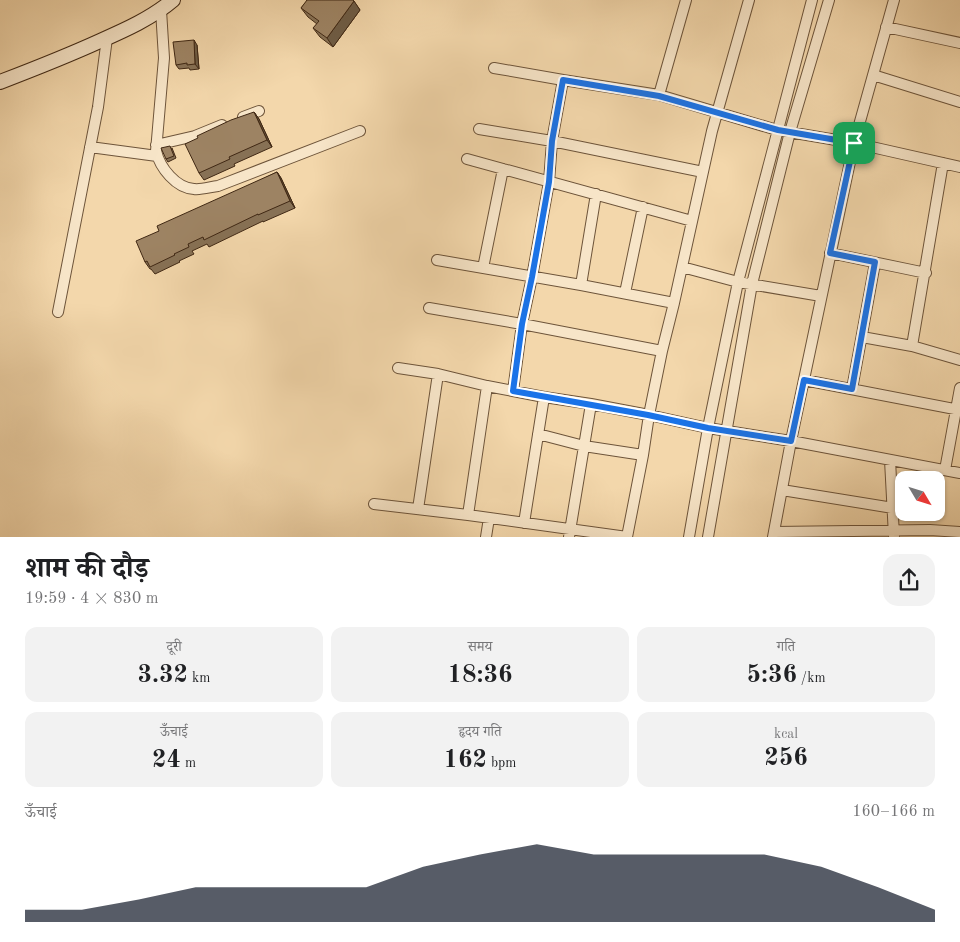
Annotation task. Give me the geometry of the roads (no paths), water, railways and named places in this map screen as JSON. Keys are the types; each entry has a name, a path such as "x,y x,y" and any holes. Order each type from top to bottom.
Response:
{"street":[{"path":"0,82 58,60 107,38 161,10 173,0"},
{"path":"659,96 686,0"},
{"path":"374,504 524,523 570,533 627,537 643,455 648,415 662,351 703,172 749,0"},
{"path":"689,537 708,428 738,282 812,0"},
{"path":"708,537 752,284 790,132 829,0"},
{"path":"894,0 854,143 773,535 930,534 960,532"},
{"path":"161,10 164,58 156,145 157,156 167,173 186,188 195,190 218,186 360,131"},
{"path":"886,27 960,43"},
{"path":"58,312 98,107 107,38"},
{"path":"494,68 659,96 778,130 854,143 960,167"},
{"path":"873,75 960,102"},
{"path":"513,391 522,324 549,182 552,141 563,80"},
{"path":"156,145 194,136 258,111"},
{"path":"479,129 552,141 703,172"},
{"path":"90,146 157,156"},
{"path":"467,159 692,221"},
{"path":"912,346 944,163"},
{"path":"483,268 503,169"},
{"path":"581,285 596,194"},
{"path":"625,293 643,207"},
{"path":"830,253 926,272"},
{"path":"437,260 674,303"},
{"path":"852,389 875,262"},
{"path":"682,267 738,282 821,296"},
{"path":"429,308 662,351"},
{"path":"862,337 912,346 960,360"},
{"path":"398,368 438,374 487,386 591,404 708,428 791,441 960,473"},
{"path":"418,509 438,374"},
{"path":"804,380 958,410"},
{"path":"468,515 487,386"},
{"path":"945,470 958,410 960,388"},
{"path":"524,523 544,397"},
{"path":"570,533 591,404"},
{"path":"538,434 584,446 643,455"},
{"path":"890,460 894,534"},
{"path":"782,490 894,508"},
{"path":"486,537 489,518"}]}
